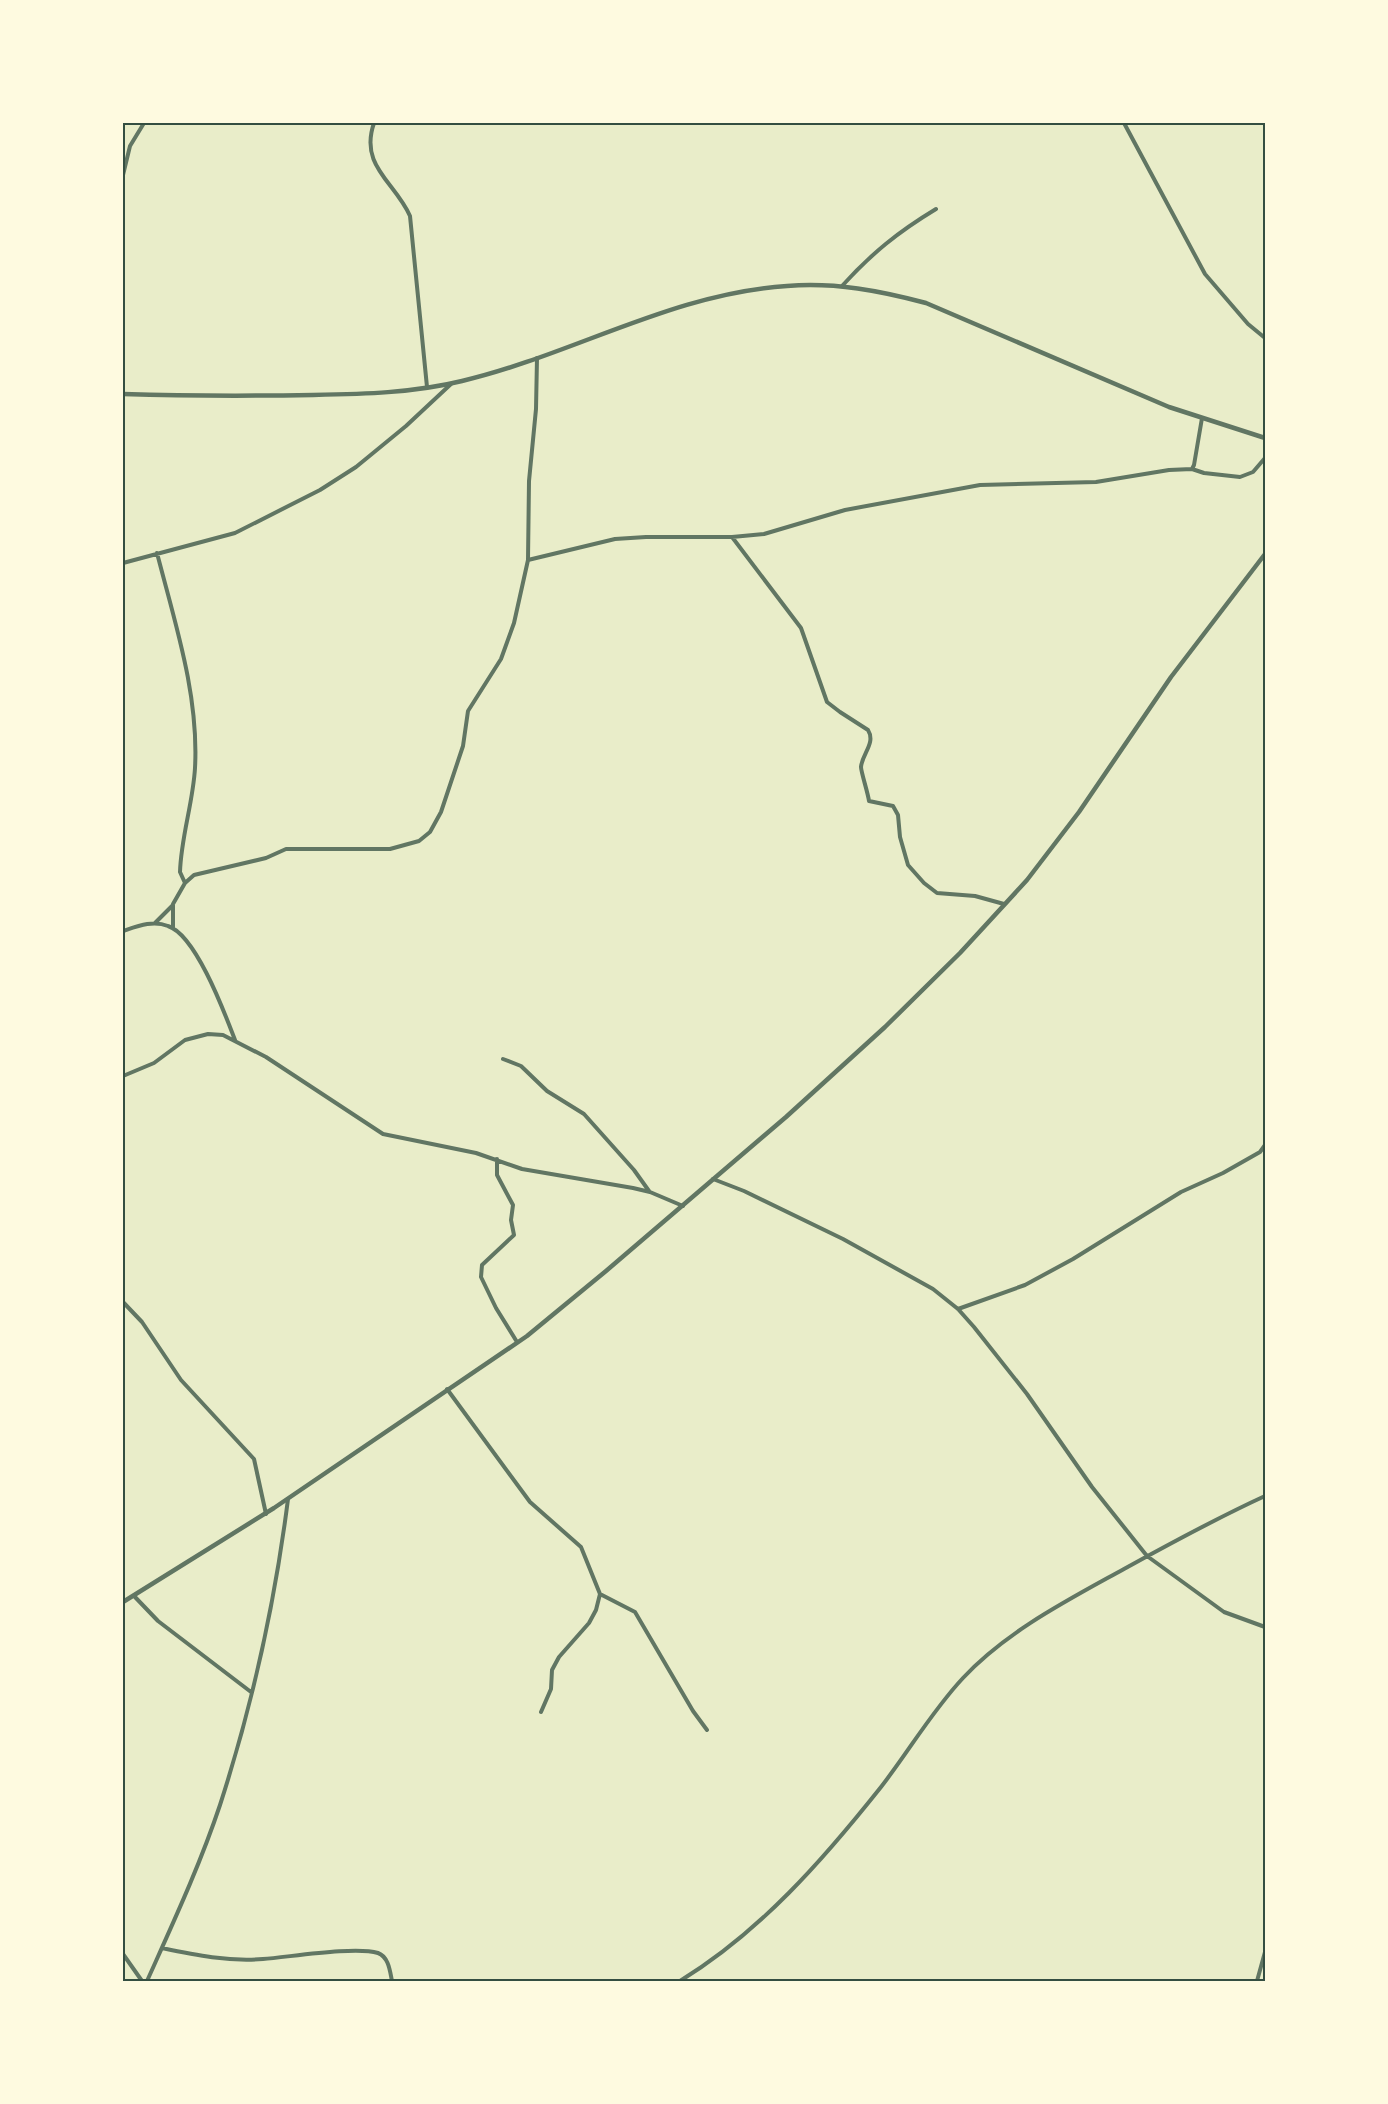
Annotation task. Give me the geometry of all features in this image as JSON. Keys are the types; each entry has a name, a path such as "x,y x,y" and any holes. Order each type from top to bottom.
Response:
{"street":[{"path":"123,175 130,146 144,123"},
{"path":"374,123 370,150 379,171 405,205 410,216 427,387"},
{"path":"1124,123 1205,274 1248,324 1265,338"},
{"path":"842,286 864,261 901,230 936,209"},
{"path":"123,394 219,397 399,392 452,383 537,358 645,318 731,294 787,286 842,286 926,303 1169,407 1265,438"},
{"path":"154,924 173,904 185,883 194,875 266,858 286,849 390,849 419,842 430,832 441,812 463,746 468,711 501,659 514,623 528,560 529,481 536,409 537,358"},
{"path":"123,564 235,533 320,490 356,466 398,433 452,383"},
{"path":"1191,469 1194,465 1202,418"},
{"path":"528,560 615,539 732,537 764,534 844,510 980,485 1096,482 1169,470 1191,469 1215,475 1240,477 1253,472 1265,458"},
{"path":"732,537 801,628 827,702 868,729 871,734 870,745 861,768 869,801 893,806 898,815 900,837 908,865 924,883 937,893 975,896 1004,904"},
{"path":"157,553 183,652 192,707 195,768 180,865 180,872 185,883"},
{"path":"123,1602 135,1597 266,1514 517,1342 606,1271 786,1117 885,1027 960,953 1027,879 1079,812 1171,677 1265,554"},
{"path":"173,904 174,928"},
{"path":"123,932 142,924 154,924 169,926 181,933 217,993 236,1041"},
{"path":"123,1076 154,1063 185,1040 208,1034 223,1035 266,1057 383,1134 429,1142 522,1169 650,1192 682,1206"},
{"path":"502,1059 521,1066 547,1091 584,1114 634,1170 650,1192"},
{"path":"958,1309 1025,1285 1073,1259 1181,1192 1223,1173 1260,1152 1265,1145"},
{"path":"497,1160 497,1175 513,1205 511,1220 514,1235 482,1265 481,1277 496,1308 517,1342"},
{"path":"712,1178 843,1239 933,1289 958,1309 1027,1394 1072,1460 1147,1556 1224,1612 1265,1628"},
{"path":"123,1302 142,1322 181,1380 218,1422 241,1443 254,1460 266,1514"},
{"path":"447,1389 530,1502 581,1547 600,1594 596,1610 589,1623 559,1657 552,1670 551,1689 541,1712"},
{"path":"680,1981 733,1945 767,1914 882,1786 963,1678 1008,1638 1081,1592 1227,1513 1265,1496"},
{"path":"147,1981 219,1806 251,1692 280,1562 288,1499"},
{"path":"600,1594 635,1612 693,1711 707,1730"},
{"path":"135,1597 158,1621 251,1692"},
{"path":"162,1948 231,1960 362,1951 383,1956 387,1960 392,1981"},
{"path":"1257,1981 1265,1952"},
{"path":"123,1954 142,1981"}]}
